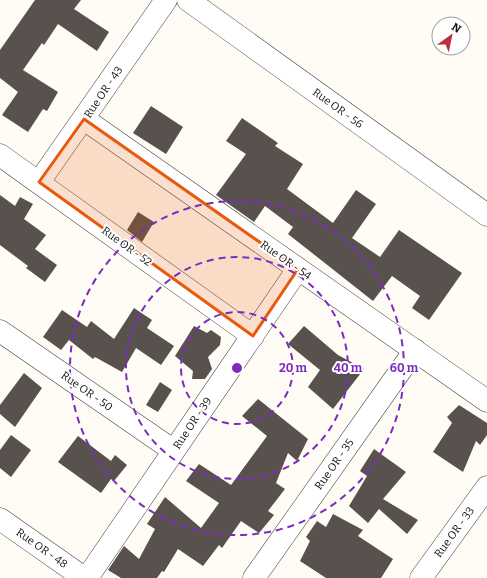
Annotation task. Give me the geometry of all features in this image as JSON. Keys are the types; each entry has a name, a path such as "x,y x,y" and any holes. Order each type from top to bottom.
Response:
{"street":[{"name":"Rue OR - 43","path":"39,182 166,0"},
{"name":"Rue OR - 56","path":"188,0 487,216"},
{"name":"Rue OR - 54","path":"84,119 487,400"},
{"name":"Rue OR - 52","path":"0,155 253,336"},
{"name":"Rue OR - 39","path":"79,576 174,451 298,269"},
{"name":"Rue OR - 50","path":"0,331 174,451"},
{"name":"Rue OR - 35","path":"254,578 415,350"},
{"name":"Rue OR - 33","path":"421,578 487,487"},
{"name":"Rue OR - 48","path":"0,519 79,576"}],"highlighted area":[{"path":"84,119 298,269 253,336 39,182"}],"building":[{"path":"35,0 81,0 74,9 109,32 97,51 58,24 44,45 42,43 23,70 58,92 47,111 43,109 28,132 2,115 18,92 0,78 0,50"},
{"path":"151,106 183,127 166,154 133,133"},
{"path":"242,118 278,143 275,146 303,164 287,189 333,223 356,190 376,204 352,238 380,257 399,230 462,273 429,320 412,308 420,296 392,276 373,301 288,234 293,227 265,206 254,222 216,195 246,154 226,141"},
{"path":"0,195 15,206 20,197 33,204 24,219 46,235 35,249 57,265 45,282 26,268 28,266 0,245"},
{"path":"138,212 154,222 142,242 127,230"},
{"path":"134,308 152,320 147,328 174,346 161,365 136,348 122,372 95,357 93,359 69,340 61,350 43,337 62,310 87,327 91,321 114,339"},
{"path":"194,326 207,333 211,330 221,337 220,345 208,357 212,369 205,379 192,379 193,371 175,356"},
{"path":"304,326 338,355 364,369 333,409 308,387 320,370 288,344"},
{"path":"24,373 42,388 15,427 0,414 0,405"},
{"path":"160,382 172,390 158,412 146,405"},
{"path":"258,399 308,439 297,461 288,453 276,483 285,489 268,511 274,515 259,533 241,521 222,548 219,545 203,566 178,549 164,572 162,571 157,578 121,578 108,570 124,546 139,559 155,529 147,524 165,497 201,528 219,503 186,481 199,464 231,485 267,436 242,416"},
{"path":"459,405 487,423 487,435 480,445 476,441 463,472 433,452 452,423 447,417"},
{"path":"11,435 31,450 11,477 0,468 0,450"},
{"path":"78,436 111,461 115,455 127,465 114,481 111,479 101,493 58,462"},
{"path":"374,449 406,472 383,499 418,520 407,534 379,509 368,523 349,506 367,476 360,471"},
{"path":"333,514 363,530 358,536 393,559 381,578 326,578 300,561 310,541 306,537 317,521 326,527"}]}
